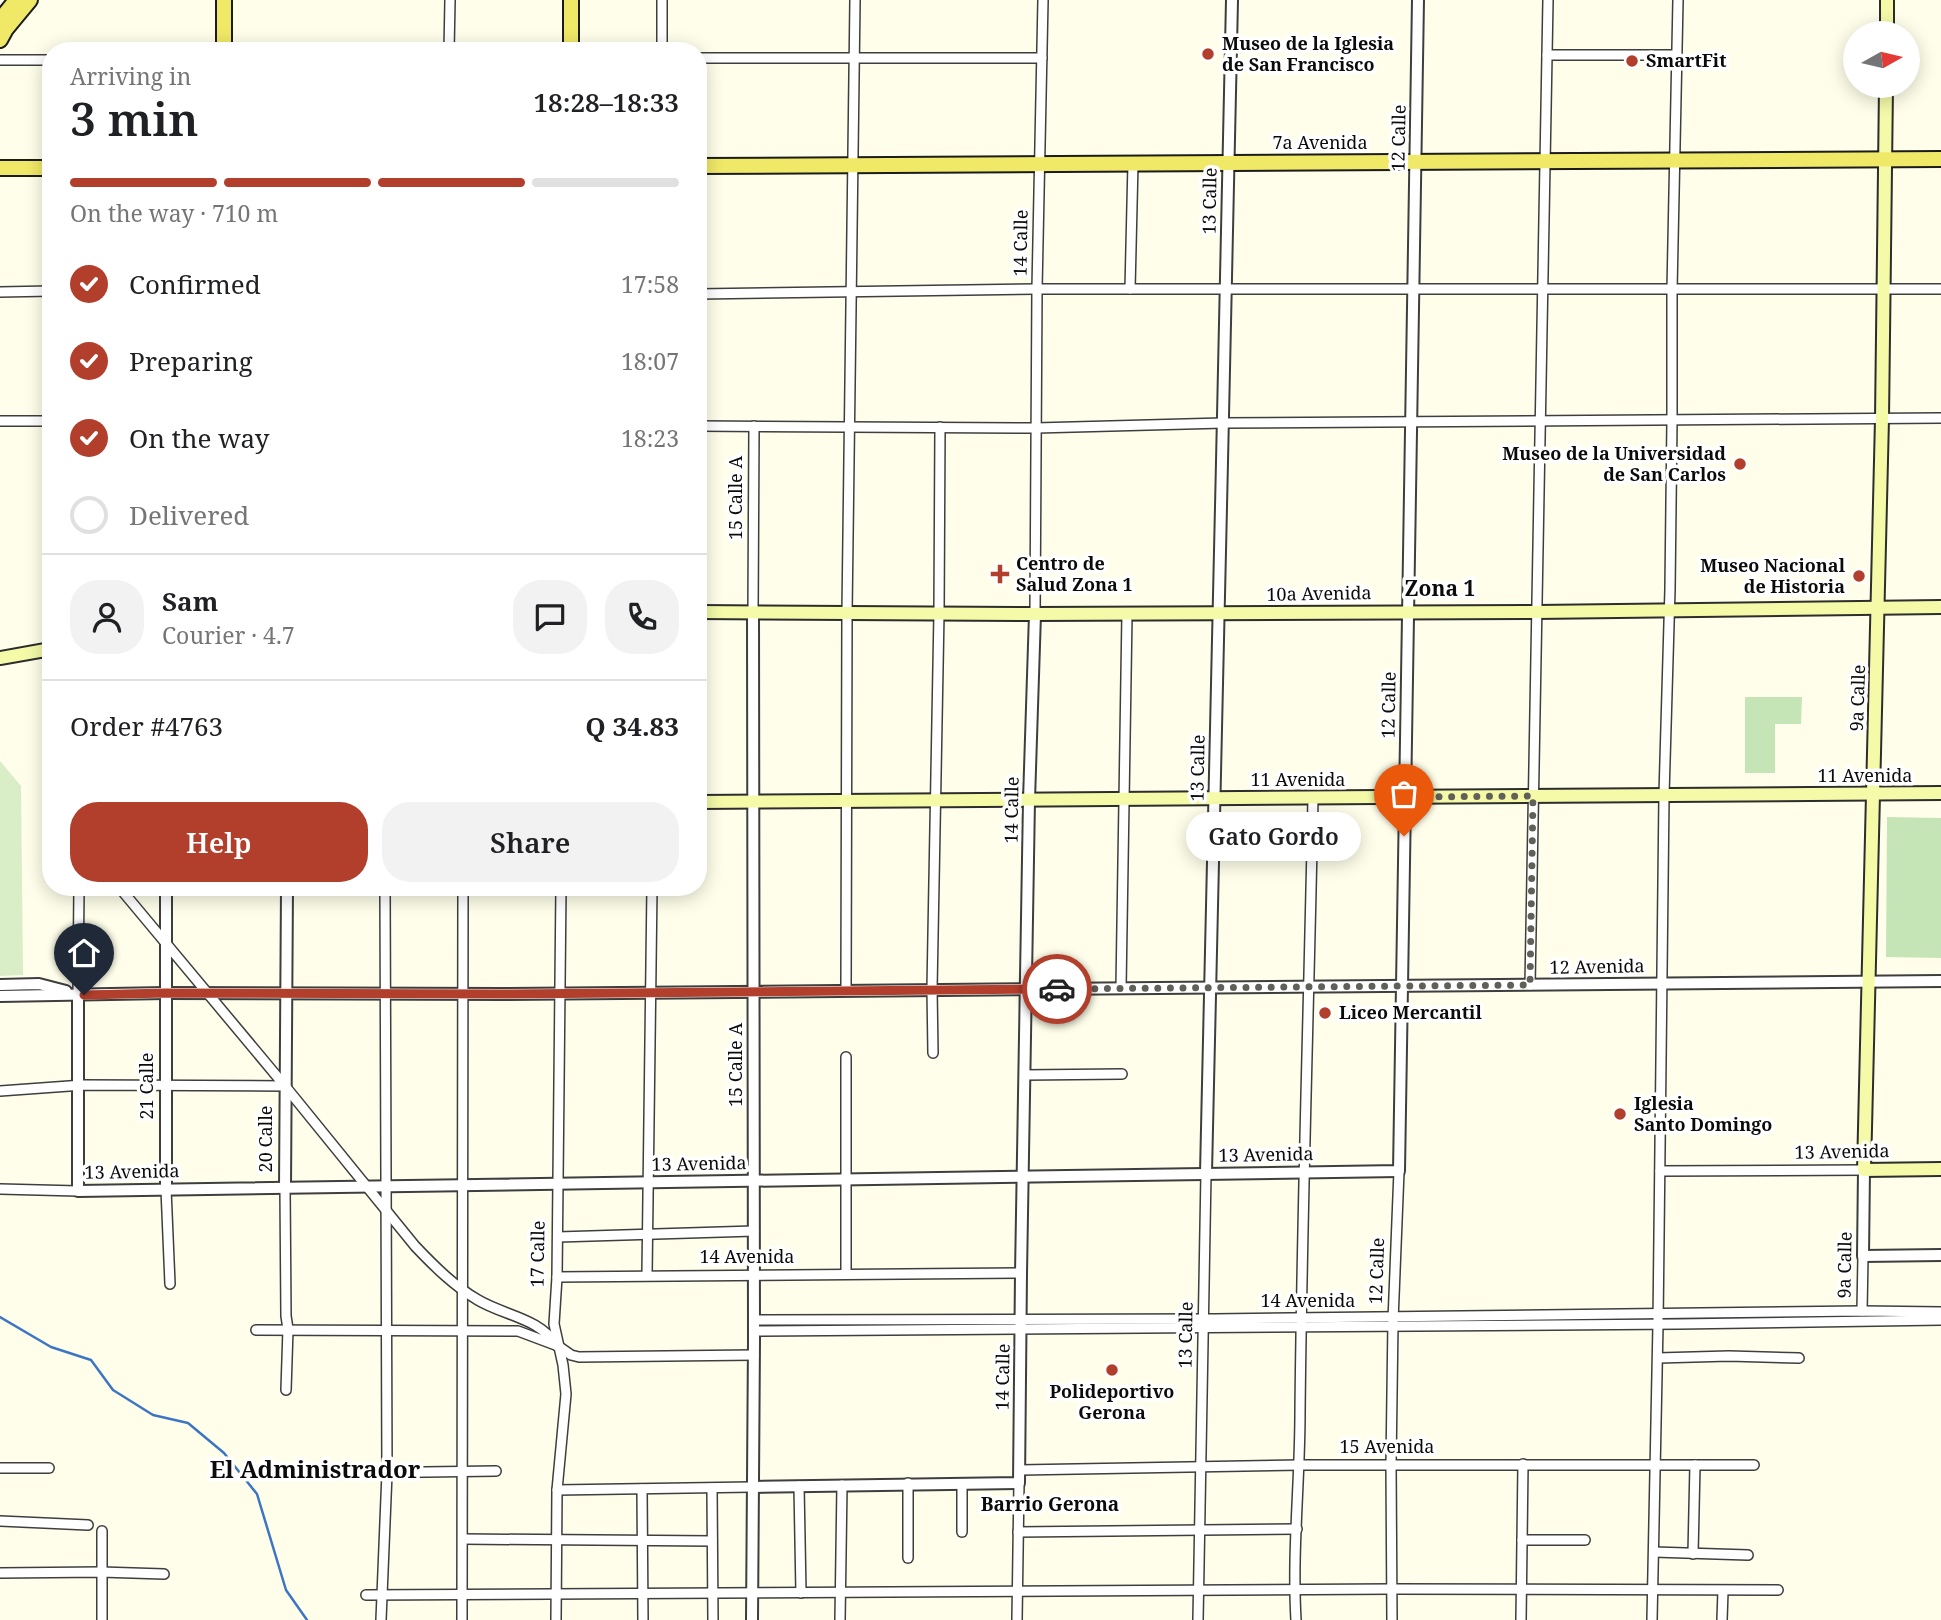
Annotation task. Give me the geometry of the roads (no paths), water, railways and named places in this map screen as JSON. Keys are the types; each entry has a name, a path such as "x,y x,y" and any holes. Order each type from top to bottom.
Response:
{"main road":[{"path":"2,31 16,0"},
{"path":"2,31 30,0"},
{"path":"224,0 224,42"},
{"path":"571,0 571,42"},
{"path":"1887,21 1888,0"},
{"name":"9a Calle","path":"1864,1170 1885,289 1886,98"},
{"name":"7a Avenida","path":"707,166 1941,159"},
{"path":"0,168 42,168"},
{"name":"10a Avenida","path":"707,612 1126,614 1941,607"},
{"path":"0,651 42,644"},
{"path":"0,658 42,651"},
{"name":"11 Avenida","path":"707,802 1941,793"},
{"name":"13 Avenida","path":"1864,1170 1941,1169"}],"street":[{"path":"449,42 450,0"},
{"path":"662,0 662,42"},
{"path":"846,990 847,613 855,0"},
{"name":"14 Calle","path":"1017,1620 1043,0"},
{"name":"13 Calle","path":"1198,1620 1232,0"},
{"name":"12 Calle","path":"1392,1620 1393,1322 1399,1171 1418,0"},
{"path":"1530,985 1548,0"},
{"path":"1652,1620 1678,0"},
{"path":"1547,55 1676,55"},
{"path":"707,58 1042,58"},
{"path":"0,60 42,60"},
{"path":"1130,289 1133,163"},
{"path":"707,294 1037,289 1941,289"},
{"path":"0,292 42,290"},
{"path":"707,426 1036,428 1223,423 1941,418"},
{"path":"0,421 42,421"},
{"name":"15 Calle A","path":"752,1620 754,426"},
{"path":"933,1053 940,427"},
{"path":"1121,988 1126,614"},
{"path":"1296,1620 1313,798"},
{"path":"78,1191 79,896"},
{"path":"127,896 422,1254 463,1290 496,1310 540,1327 559,1347"},
{"name":"21 Calle","path":"166,896 166,1189 170,1284"},
{"name":"20 Calle","path":"286,1390 287,896"},
{"path":"381,1620 387,1473 385,896"},
{"path":"462,1620 463,896"},
{"name":"17 Calle","path":"556,1620 557,1490 566,1394 554,1324 558,1237 561,896"},
{"path":"647,1275 652,896"},
{"name":"12 Avenida","path":"0,996 1941,981"},
{"name":"12 Avenida","path":"0,985 40,984 78,994"},
{"path":"846,1057 846,1275"},
{"path":"1025,1075 1122,1074"},
{"path":"0,1091 78,1085 285,1086"},
{"name":"13 Avenida","path":"1660,1171 1864,1170"},
{"name":"9a Calle","path":"1862,1311 1864,1170"},
{"name":"13 Avenida","path":"0,1189 78,1191 1399,1171"},
{"path":"558,1237 754,1231"},
{"path":"1863,1256 1941,1255"},
{"name":"14 Avenida","path":"557,1277 1021,1273"},
{"name":"14 Avenida","path":"754,1325 1393,1322 1658,1319 1862,1311 1941,1312"},
{"path":"1658,1319 1941,1320"},
{"path":"256,1329 518,1331 579,1357 754,1355"},
{"path":"1658,1358 1799,1358"},
{"path":"1521,1620 1523,1464"},
{"name":"15 Avenida","path":"1020,1470 1300,1465 1754,1465"},
{"path":"1693,1553 1695,1465"},
{"path":"0,1468 49,1468"},
{"path":"355,1473 496,1471"},
{"path":"908,1483 908,1558"},
{"path":"557,1490 1019,1483"},
{"path":"962,1484 962,1532"},
{"path":"840,1620 842,1485"},
{"path":"799,1486 802,1593"},
{"path":"712,1488 713,1620"},
{"path":"642,1489 643,1620"},
{"path":"0,1521 88,1525"},
{"path":"1018,1532 1297,1529"},
{"path":"102,1531 102,1620"},
{"path":"463,1539 712,1541"},
{"path":"1522,1540 1585,1540"},
{"path":"1654,1552 1748,1555"},
{"path":"0,1573 164,1574"},
{"path":"366,1595 1392,1589 1777,1590"},
{"path":"1722,1620 1723,1591"}],"waterway":[{"path":"0,1317 51,1347 91,1360 113,1390 153,1415 188,1423 224,1453 257,1494 286,1590 307,1620"}],"place":[{"name":"Museo de la Iglesia de San Francisco","path":"1208,54"},
{"name":"SmartFit","path":"1632,61"},
{"name":"Museo de la Universidad de San Carlos","path":"1740,464"},
{"name":"Centro de Salud Zona 1","path":"1000,574"},
{"name":"Museo Nacional de Historia","path":"1859,576"},
{"name":"Gato Gordo","path":"1404,836"},
{"name":"Liceo Mercantil","path":"1325,1013"},
{"name":"Iglesia Santo Domingo","path":"1620,1114"},
{"name":"Polideportivo Gerona","path":"1112,1370"}],"district":[{"name":"Zona 1","path":"1440,589"},
{"name":"El Administrador","path":"315,1470"},
{"name":"Barrio Gerona","path":"1050,1504"}]}
